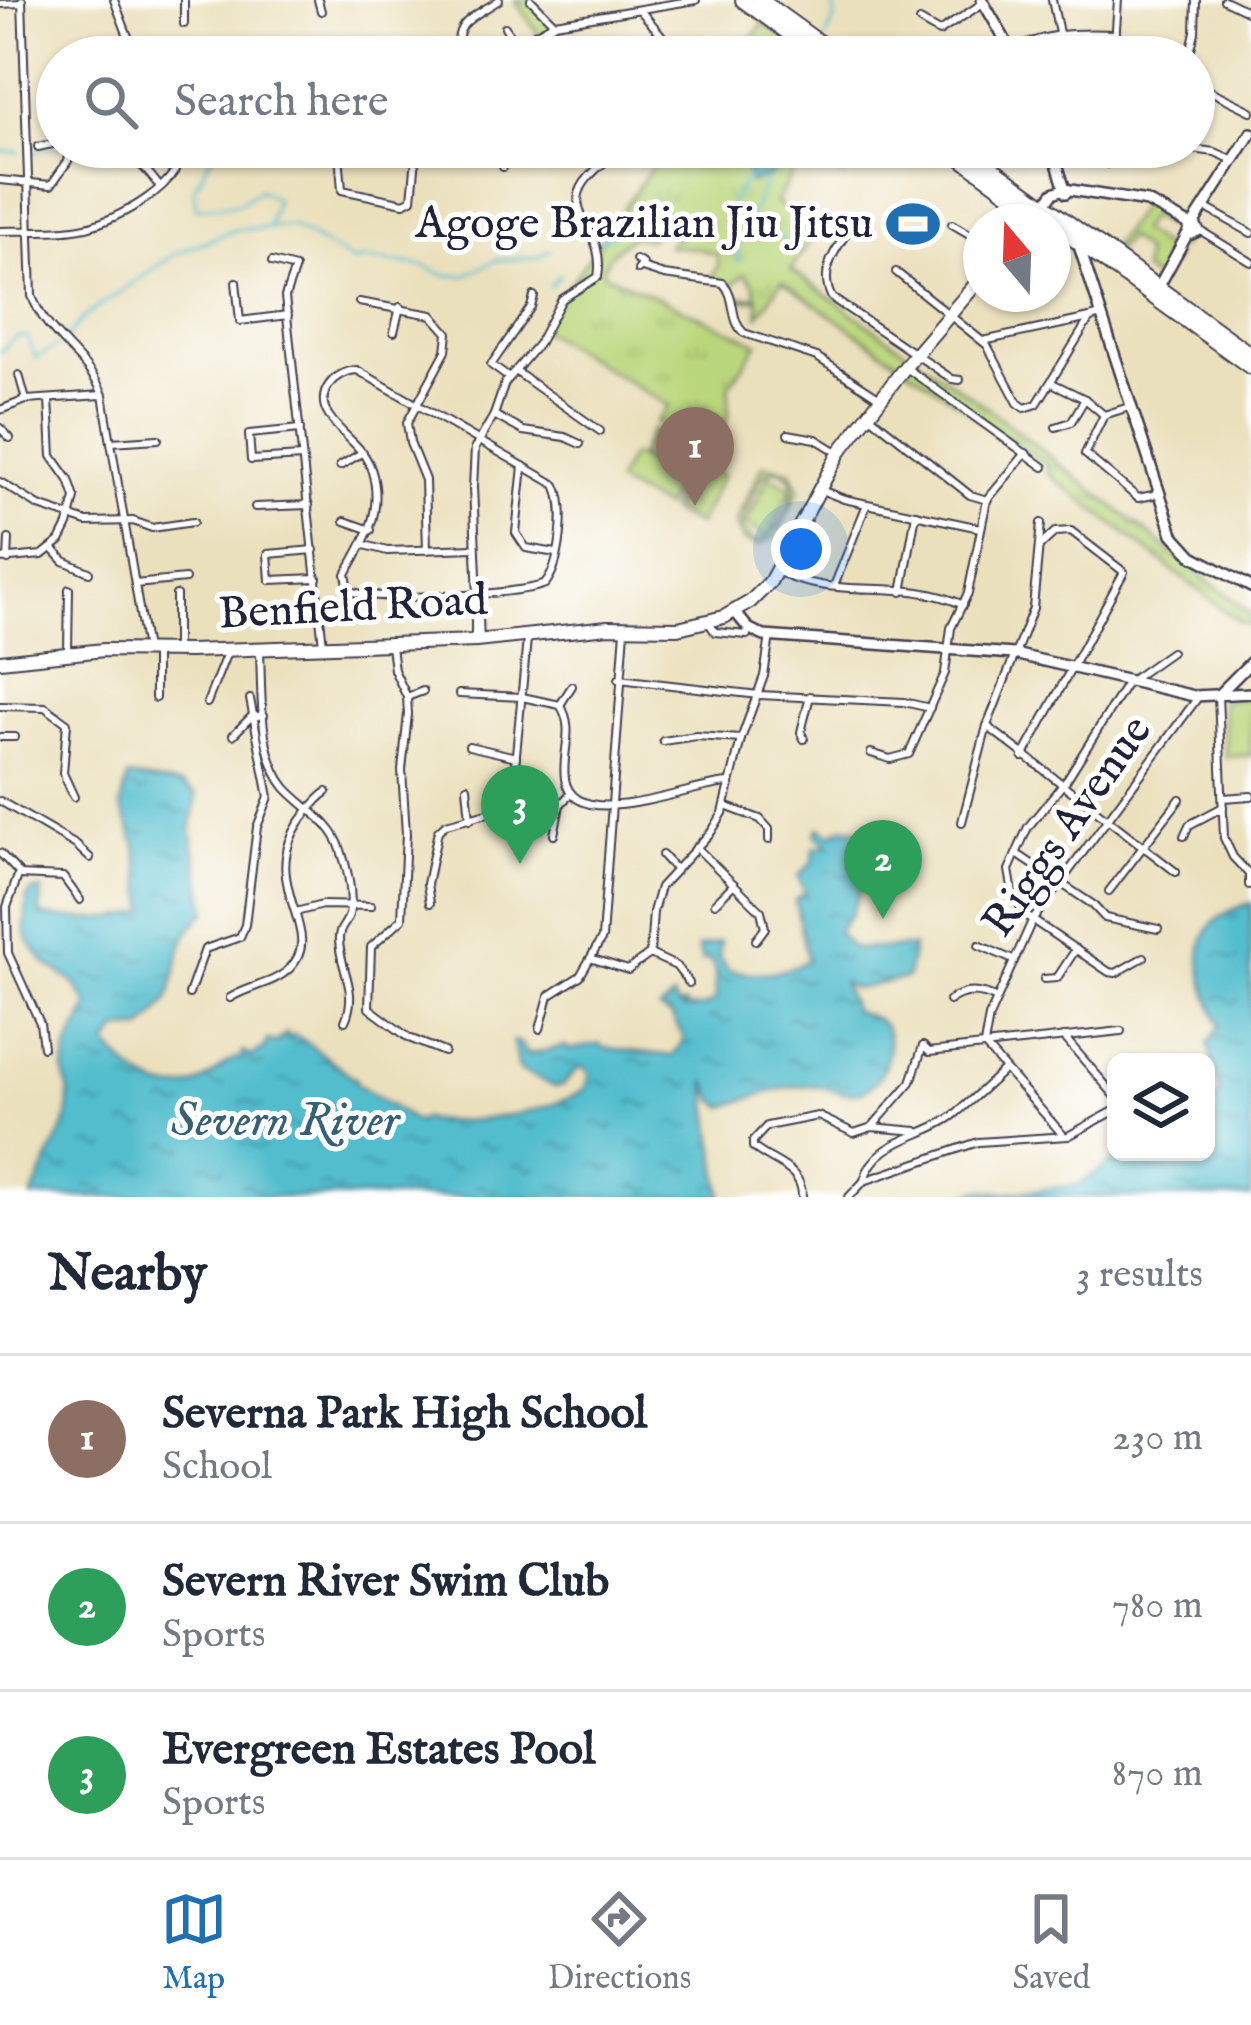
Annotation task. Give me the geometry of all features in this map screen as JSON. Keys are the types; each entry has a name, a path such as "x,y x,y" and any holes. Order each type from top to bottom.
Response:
{"highway":[{"path":"742,0 793,36"},
{"path":"760,0 796,19 815,36"},
{"path":"976,168 1027,204"},
{"path":"988,168 1030,204"},
{"path":"1071,233 1251,355"},
{"path":"1078,237 1251,367"}],"main road":[{"path":"735,612 777,572 839,453 963,298"},
{"name":"Benfield Road","path":"0,661 150,650 477,641 625,626 678,628 735,612"}],"street":[{"path":"114,0 128,36"},
{"path":"184,0 184,25"},
{"path":"318,0 321,11"},
{"path":"457,36 459,29 499,0"},
{"path":"531,0 556,23"},
{"path":"533,36 556,23 696,0"},
{"path":"1052,0 1059,33"},
{"path":"1046,36 1115,34 1118,0"},
{"path":"1195,36 1196,0"},
{"path":"1224,0 1251,13"},
{"path":"920,21 939,32 982,1 1002,36"},
{"path":"0,4 22,2 33,302 96,379 103,395 150,650 154,698"},
{"path":"640,10 662,36"},
{"path":"505,27 511,36"},
{"path":"1215,93 1251,111"},
{"path":"1158,288 1251,133"},
{"path":"1215,152 1233,160"},
{"path":"0,180 52,185 63,168"},
{"path":"142,168 160,187"},
{"path":"0,231 95,224 140,202 179,168"},
{"path":"341,168 340,189 404,203 412,199 416,168"},
{"path":"477,641 473,458 512,374 538,344 562,299 598,277 599,263 582,223 578,196 599,168"},
{"path":"1060,168 1069,191"},
{"path":"1048,204 1053,193 1069,191 1147,202 1251,262"},
{"path":"853,223 827,266 829,293 841,306 960,380"},
{"path":"952,224 963,230"},
{"path":"1196,228 1251,233"},
{"path":"1078,237 1095,317 1170,527 1183,548 1251,586"},
{"path":"272,262 295,268 286,286 288,316 323,645"},
{"path":"642,268 723,283 732,295 736,323 744,333 817,357 880,398"},
{"path":"896,272 982,341 1022,407 1037,404 1095,317"},
{"path":"236,282 240,321 288,316"},
{"path":"534,296 491,365 600,430"},
{"path":"359,302 435,316 449,336 407,428 424,479 427,550"},
{"path":"394,332 400,308"},
{"path":"982,341 1095,317"},
{"path":"905,367 1044,467"},
{"path":"352,370 367,373 417,401 560,492 552,574 542,586 476,594 354,595 345,576 371,530 376,493 363,452 327,412 325,394 335,376 352,370"},
{"path":"19,375 26,400"},
{"path":"1052,383 1085,399 1104,415"},
{"path":"0,410 26,400 103,395"},
{"path":"1056,427 1071,422 1085,399"},
{"path":"9,539 4,560 35,557 52,549 70,517 75,496 52,456 50,400"},
{"path":"1129,407 1104,415 1086,457 1138,498 1158,494"},
{"path":"868,414 970,495 987,500"},
{"path":"494,415 523,431 580,444"},
{"path":"0,428 10,439"},
{"path":"300,429 250,434 251,460 304,457"},
{"path":"788,434 816,439 839,453"},
{"path":"111,442 158,439"},
{"path":"340,466 363,452"},
{"path":"872,753 890,759 909,754 945,673 951,628 963,605 987,500 1026,453"},
{"path":"523,465 516,533 526,548 556,553"},
{"path":"0,482 39,506 101,525 125,521 152,528 193,522"},
{"path":"817,488 867,504 980,528"},
{"path":"834,586 867,504"},
{"path":"255,508 309,505"},
{"path":"902,592 916,514"},
{"path":"345,521 371,530"},
{"path":"962,822 987,726 1033,608 1041,523"},
{"path":"1023,757 1124,572 1071,531 1055,532 1040,547"},
{"path":"365,545 386,551 475,548"},
{"path":"52,549 64,561 89,572"},
{"path":"314,550 268,554 270,580 317,578"},
{"path":"777,572 802,583 940,594 963,605"},
{"path":"135,584 185,580"},
{"path":"68,654 69,589"},
{"path":"176,595 176,651"},
{"path":"735,612 751,630 770,636 1014,654 1199,696 1251,693"},
{"name":"Benfield Road","path":"709,623 715,632 746,635"},
{"path":"540,1029 549,996 577,979 602,938 625,626"},
{"path":"430,903 427,884 434,836 446,824 503,809 509,801 527,635"},
{"path":"593,959 625,970 641,964 650,953 655,900 674,868 716,826 725,806 741,739 759,695 770,636"},
{"path":"391,642 394,670 406,697 401,923 371,947 369,1008 409,1038 444,1052"},
{"path":"260,648 264,715 281,780 325,821 338,842 350,905 338,938 352,994 345,1021"},
{"path":"207,703 228,650"},
{"path":"1144,957 1113,974 1032,921 1012,890 1009,870 1028,827 1063,786 1130,681 1171,652"},
{"path":"1249,885 1249,874 1224,838 1219,695 1251,662"},
{"path":"619,679 930,708"},
{"path":"560,705 572,686"},
{"path":"406,697 423,691"},
{"path":"459,694 522,697 560,705 568,719 565,776 571,793 584,801 650,802 701,786 730,783"},
{"path":"804,739 801,731 810,695"},
{"name":"Riggs Avenue","path":"984,1045 986,1024 1032,921 1199,696"},
{"path":"189,994 205,949 241,937 245,926 257,827 269,796 250,699"},
{"path":"0,706 45,707 68,725 63,773 74,797"},
{"path":"233,735 250,717 264,715"},
{"path":"987,726 1176,872"},
{"path":"0,737 15,736"},
{"path":"664,741 697,736 741,739"},
{"path":"469,746 516,758"},
{"path":"467,787 470,819"},
{"path":"230,998 281,975 296,962 302,945 286,888 284,861 293,832 327,792"},
{"path":"554,835 560,805 571,793"},
{"path":"1184,836 1189,825 1223,802 1251,796"},
{"path":"1109,891 1180,799"},
{"path":"0,801 76,844 90,858"},
{"path":"725,806 762,821 770,829 769,840"},
{"path":"697,847 764,915 765,928 756,940"},
{"path":"1015,853 1105,918 1158,929"},
{"path":"0,854 19,875 63,877 80,899"},
{"path":"662,855 674,868"},
{"path":"19,875 8,900 3,936 11,971 40,1023 43,1047"},
{"path":"715,904 734,884"},
{"path":"296,912 322,905 370,906"},
{"path":"979,945 1013,960"},
{"path":"1044,979 1052,982 1057,978 1076,950"},
{"path":"650,953 676,966 689,983"},
{"path":"950,1000 974,992 997,999"},
{"path":"802,1197 803,1186 793,1173 754,1149 753,1141 764,1128 818,1116 854,1133 878,1124 907,1088 922,1046 929,1052 1121,1031"},
{"path":"1064,1036 1107,1086"},
{"path":"984,1045 1064,1136"},
{"path":"849,1197 873,1162 898,1142 953,1115 1004,1070"},
{"path":"864,1181 978,1142 1064,1136 1107,1116"},
{"path":"878,1124 917,1131"},
{"path":"893,1128 898,1142"}],"green space":[{"path":"515,0 530,0 560,36 540,36"},
{"path":"764,23 782,36 754,36"},
{"path":"651,168 795,168 776,203 816,231 791,270 985,406 1251,614 1251,626 1238,621 1046,472 1049,466 782,281 759,315 758,299 737,301 757,296 754,284 745,274 731,286 712,277 718,255 668,246 682,232 660,229 647,239 632,236 609,256 603,273 758,343 729,386 729,414 713,449 656,422 669,406 539,329"},
{"path":"1143,203 1186,232 1180,248 1174,244 1179,233 1149,217 1140,231 1176,256 1158,282 1143,271 1144,252 1127,237 1116,251 1112,247"},
{"path":"652,430 695,451 681,478 639,457"},
{"path":"631,455 679,480 665,508 616,483"},
{"path":"693,463 722,476 698,525 670,511"},
{"path":"763,465 790,470 799,489 777,536 758,546 743,540 735,523","holes":["778,469 791,477 792,496 784,517 770,534 753,541 742,529 743,516 763,475"]},
{"path":"769,476 792,488 768,537 745,525"},
{"path":"1251,698 1251,755 1226,757 1222,701"}],"water":[{"path":"745,168 777,168 772,175 750,183"},
{"name":"Severn River","path":"128,777 182,785 197,795 191,831 207,911 187,933 163,1007 143,1029 119,1030 108,1045 138,1075 162,1087 189,1087 203,1081 242,1057 242,1052 252,1056 265,1048 267,1040 275,1043 287,1033 416,1122 484,1119 572,1097 586,1088 590,1074 585,1068 579,1067 555,1087 518,1069 513,1041 527,1055 600,1044 674,1056 684,1038 671,1015 659,1010 673,998 678,1006 685,1005 683,1009 716,1000 715,970 709,959 702,961 698,948 720,942 719,955 728,970 738,972 779,971 807,960 795,900 805,893 798,876 813,862 814,848 829,846 816,835 819,827 831,834 845,826 875,837 878,847 850,916 837,932 853,949 913,947 907,978 856,989 843,983 854,1011 876,1019 887,1031 885,1065 876,1081 861,1091 846,1093 806,1085 725,1107 715,1100 706,1080 722,1197 32,1197 68,1117 64,1072 69,1047 89,1006 73,982 45,963 28,940 27,897 42,890 40,915 51,917 108,918 147,910 135,842 121,806"},
{"path":"1251,903 1251,1197 960,1197 979,1190 1008,1193 1078,1185 1114,1161 1146,1161 1162,1167 1175,1161 1215,1161 1215,1099 1220,1094 1215,1053 1210,1053 1208,1044 1220,1026 1206,988 1201,952 1213,923"}],"waterway":[{"path":"827,36 836,17 832,0"},
{"path":"0,151 20,152"},
{"path":"31,152 36,151"},
{"path":"205,168 194,189 196,208 239,204 259,190 276,199 269,225"},
{"path":"725,214 751,177"},
{"path":"751,216 765,180"},
{"path":"597,241 638,225 712,222"},
{"path":"756,223 785,241"},
{"path":"66,339 83,318 175,254 234,230 291,226 354,262 424,266 444,275 464,276 497,260 536,258 550,250"},
{"path":"738,262 739,239"},
{"path":"550,286 560,275"},
{"path":"0,352 15,337 27,336 35,358 60,345"}],"place":[{"name":"Agoge Brazilian Jiu Jitsu","path":"913,224"},
{"name":"Severna Park High School","path":"695,506"},
{"name":"Evergreen Estates Pool","path":"520,864"},
{"name":"Severn River Swim Club","path":"883,919"}]}
